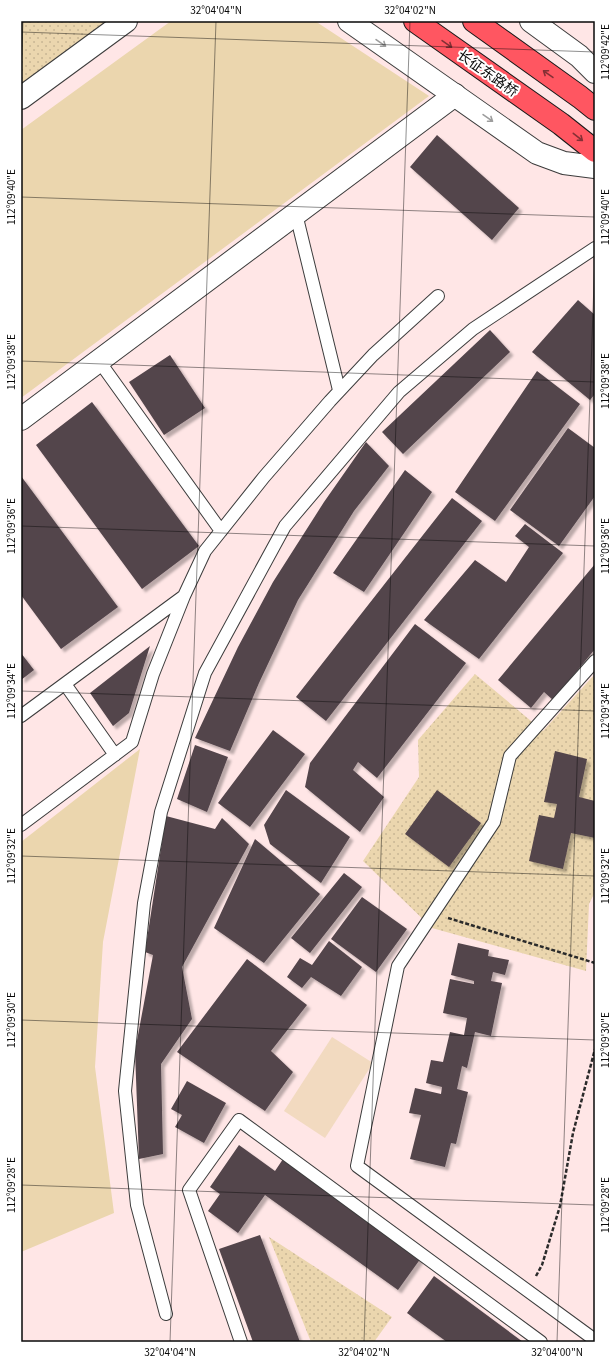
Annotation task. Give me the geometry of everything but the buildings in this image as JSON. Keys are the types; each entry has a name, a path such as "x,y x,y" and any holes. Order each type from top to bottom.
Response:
{"main road":[{"name":"长征东路桥","path":"415,21 561,124 595,151"},
{"path":"474,21 588,103"}],"street":[{"path":"21,98 126,21"},
{"path":"349,21 538,153 564,163 595,167"},
{"path":"531,21 579,56 595,72"},
{"path":"21,419 454,95"}],"lane":[{"path":"296,214 339,390"},
{"path":"166,1314 137,1205 125,1091 144,903 161,812 205,673 284,526 399,392 473,329 595,248"},
{"path":"21,825 132,742 153,674 184,596 205,551 264,477 339,390 373,355 438,296"},
{"path":"99,361 221,531"},
{"path":"21,716 184,596"},
{"path":"595,661 510,756 494,822 398,966 357,1166 595,1340"},
{"path":"65,684 115,755"},
{"path":"241,1342 189,1190 239,1120 541,1342"}],"path":[{"path":"433,913 595,963"},
{"path":"528,1291 542,1265 560,1206 573,1133 595,1049"}],"shaded area":[{"path":"21,21 111,21 21,87"},
{"path":"171,21 315,21 429,96 21,398 21,130"},
{"path":"475,674 543,731 595,674 595,892 589,904 586,971 432,928 363,861 419,777 418,740"},
{"path":"140,749 103,942 95,1067 114,1213 21,1252 21,842"},
{"path":"332,1037 373,1063 325,1138 284,1111"},
{"path":"269,1237 392,1317 374,1342 311,1342"}]}
